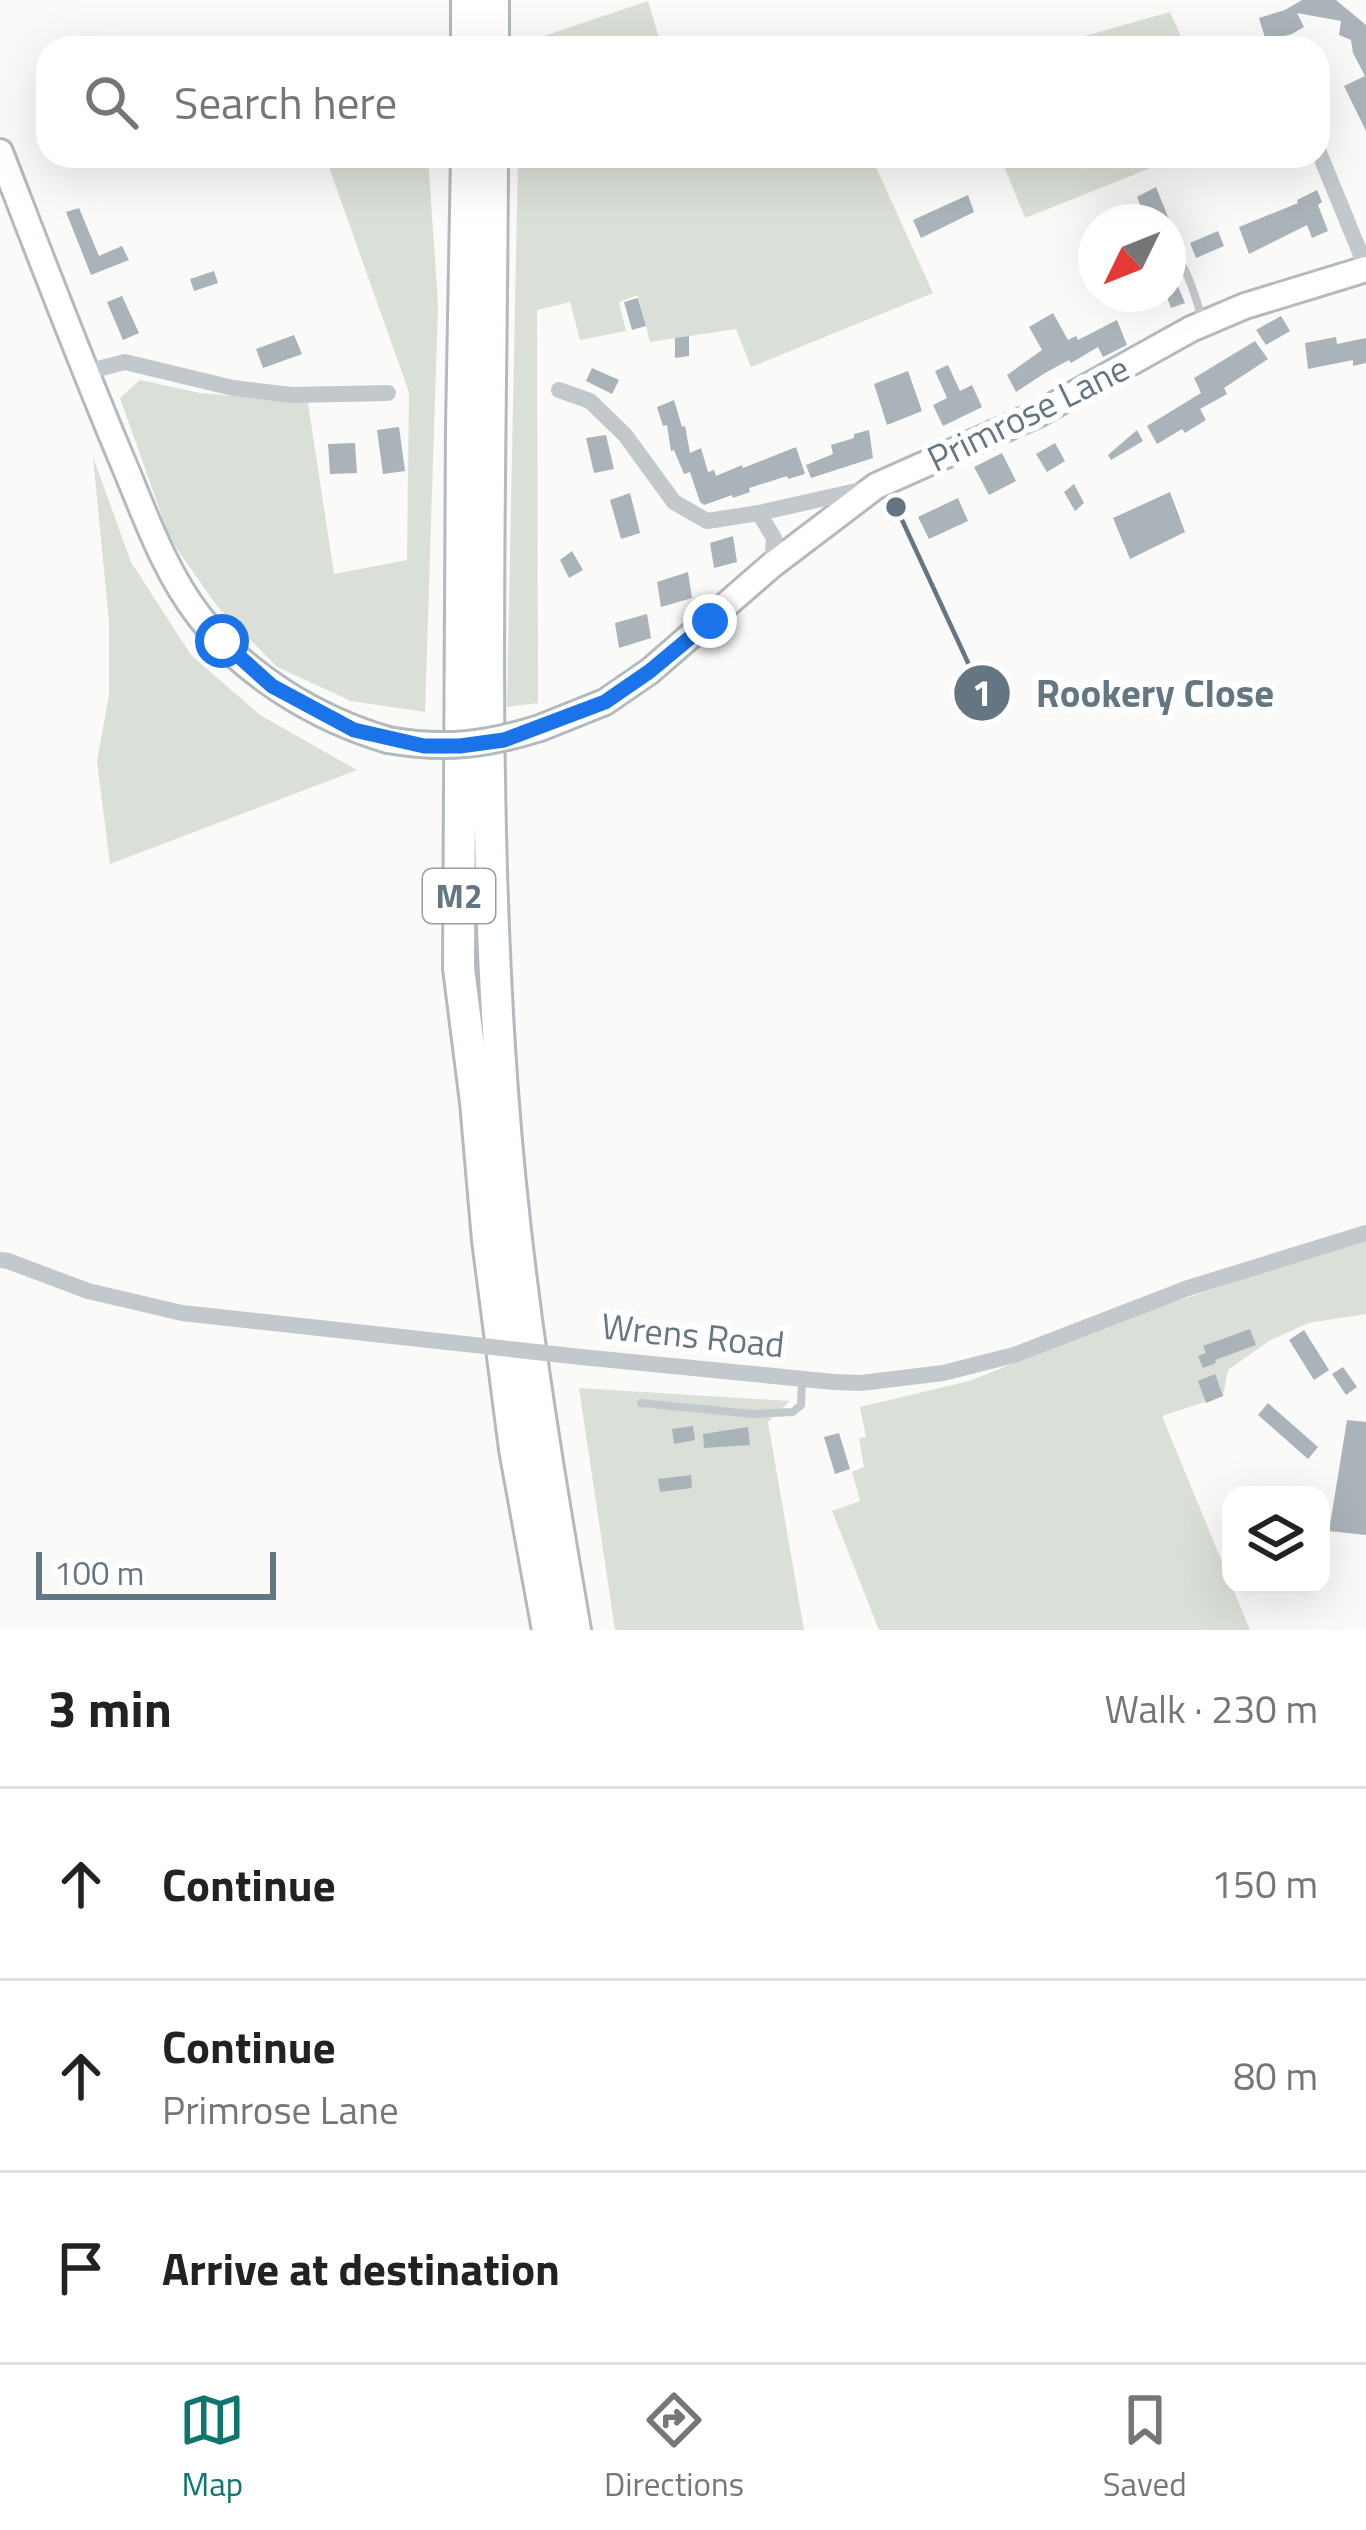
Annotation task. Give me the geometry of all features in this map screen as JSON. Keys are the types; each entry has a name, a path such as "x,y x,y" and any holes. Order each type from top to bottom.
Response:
{"highway":[{"path":"466,0 467,36"},
{"path":"493,0 493,36"},
{"name":"M2","path":"467,168 459,968 515,1449 548,1630"},
{"name":"M2","path":"492,168 487,685 502,1090 542,1437 575,1630"}],"street":[{"name":"Primrose Lane","path":"0,152 159,549 198,616 272,686 354,730 424,746 504,740 605,702 650,671 772,565 876,486 1040,412 1204,324 1245,306 1366,268"},
{"path":"1325,168 1366,268"},
{"path":"86,372 125,362 292,395 388,393"},
{"path":"560,389 590,401 625,435 674,502 707,521 876,486"},
{"path":"759,513 774,538 772,565"},
{"name":"Wrens Road","path":"0,1260 88,1291 182,1313 861,1383 943,1373 1039,1347 1187,1288 1366,1233"}],"lane":[{"path":"1186,271 1204,324"},
{"path":"641,1403 752,1414 793,1412 801,1405 802,1379"}],"shaded area":[{"path":"648,1 658,36 544,36"},
{"path":"1170,12 1181,36 1085,36"},
{"path":"329,168 429,168 438,305 425,712 351,701 277,667 217,606 170,539 120,398 140,380 200,393 308,403 334,574 407,560 409,392"},
{"path":"518,168 876,168 933,293 751,367 736,329 650,342 638,295 619,302 626,331 580,340 570,302 537,310 538,703 507,707"},
{"path":"1005,168 1151,168 1025,218"},
{"path":"93,457 131,562 191,655 260,715 357,770 110,864 97,761 109,695 109,621"},
{"path":"1366,1237 1366,1314 1308,1323 1269,1341 1228,1370 1223,1396 1162,1416 1222,1562 1222,1594 1235,1594 1250,1630 879,1630 832,1511 860,1501 852,1472 864,1467 859,1438 866,1437 860,1407 969,1381 1119,1321"},
{"path":"579,1388 790,1401 768,1422 804,1630 615,1630"}],"building":[{"path":"1302,0 1336,0 1366,25 1366,131 1344,86 1365,76 1351,40 1339,35 1341,21 1297,13 1304,27 1285,36 1264,36 1259,18"},
{"path":"1156,187 1163,204 1140,204 1137,197"},
{"path":"1317,190 1328,231 1312,238 1307,225 1249,254 1239,227 1298,203"},
{"path":"968,195 974,212 921,238 913,220"},
{"path":"79,208 99,256 122,246 129,260 91,275 66,212"},
{"path":"1218,231 1224,246 1196,258 1190,243"},
{"path":"214,271 218,283 194,291 190,279"},
{"path":"122,296 139,333 123,340 107,302"},
{"path":"638,298 646,326 632,330 624,302"},
{"path":"1053,313 1068,340 1076,336 1078,340 1117,320 1127,345 1103,357 1098,347 1016,392 1007,375 1042,350 1029,327"},
{"path":"1281,316 1290,331 1266,345 1256,330"},
{"path":"294,335 302,354 263,368 256,349"},
{"path":"689,336 689,356 675,358 675,338"},
{"path":"1336,337 1337,344 1366,338 1366,363 1353,366 1353,360 1308,369 1305,343"},
{"path":"1255,341 1268,359 1224,388 1227,394 1200,409 1206,420 1157,444 1147,426 1201,393 1194,378"},
{"path":"948,365 960,391 972,385 982,407 943,426 933,405 947,398 935,371"},
{"path":"592,368 619,380 612,394 586,381"},
{"path":"908,371 922,411 887,425 874,384"},
{"path":"674,400 690,453 701,448 708,472 714,470 716,476 796,447 805,474 704,505 690,472 684,474 671,451 667,425 663,426 657,407"},
{"path":"399,427 405,471 383,474 377,430"},
{"path":"869,430 873,458 811,478 806,465 833,454 831,445"},
{"path":"1137,430 1143,441 1111,460 1108,455"},
{"path":"606,435 614,469 594,473 586,438"},
{"path":"355,443 357,473 330,474 328,444"},
{"path":"1055,443 1065,461 1047,472 1036,454"},
{"path":"1002,453 1016,481 989,495 974,467"},
{"path":"1074,484 1084,503 1075,511 1064,492"},
{"path":"1170,492 1185,532 1130,559 1113,518"},
{"path":"630,493 640,533 621,539 610,500"},
{"path":"958,498 968,521 929,539 918,517"},
{"path":"733,536 737,562 714,568 710,543"},
{"path":"572,551 583,570 569,578 560,560"},
{"path":"688,572 692,598 661,607 657,582"},
{"path":"647,614 651,638 619,648 615,623"},
{"path":"1250,1329 1256,1345 1203,1368 1198,1356 1206,1353 1203,1346"},
{"path":"1304,1330 1329,1370 1314,1380 1289,1340"},
{"path":"1343,1367 1357,1387 1346,1395 1332,1374"},
{"path":"1215,1374 1223,1396 1206,1403 1198,1381"},
{"path":"1268,1403 1318,1447 1308,1459 1258,1415"},
{"path":"1347,1420 1366,1422 1366,1535 1330,1531"},
{"path":"693,1426 695,1440 674,1444 672,1429"},
{"path":"748,1427 750,1445 704,1448 703,1434"},
{"path":"839,1433 850,1469 835,1474 824,1437"},
{"path":"691,1475 692,1488 660,1492 658,1479"}],"place":[{"name":"Rookery Close","path":"896,507"}],"route":[{"path":"222,641 272,686 354,730 424,746 460,746 504,740 605,702 710,621"}]}
